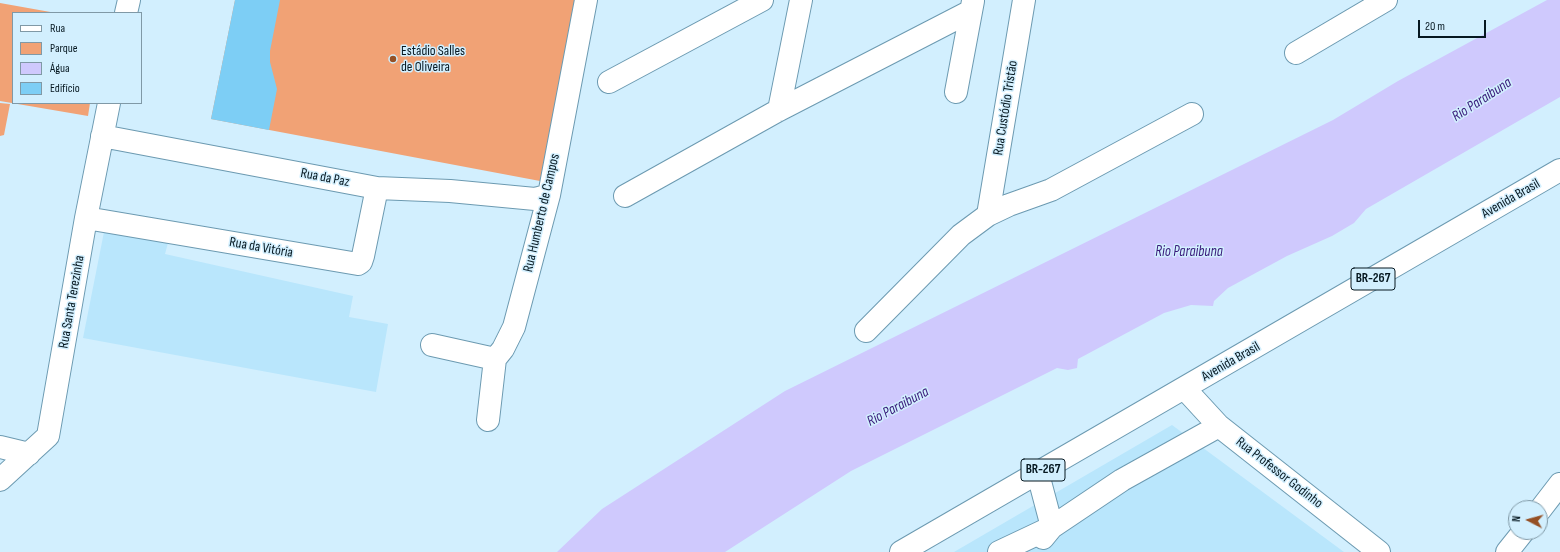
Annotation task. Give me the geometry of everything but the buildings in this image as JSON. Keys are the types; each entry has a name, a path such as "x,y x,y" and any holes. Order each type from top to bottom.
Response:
{"main road":[{"path":"126,12 129,0"},
{"name":"Rua Humberto de Campos","path":"488,420 495,359 503,350 514,328 549,195 586,0"},
{"path":"609,82 762,0"},
{"path":"779,110 801,0"},
{"name":"Rua Custódio Tristão","path":"988,215 1024,0"},
{"path":"1296,53 1386,0"},
{"path":"625,196 972,5"},
{"path":"956,92 972,5"},
{"name":"Rua Santa Terezinha","path":"0,480 48,436 86,218 109,104"},
{"path":"866,331 961,235 988,215 1009,205 1051,190 1192,114"},
{"name":"Rua da Paz","path":"102,136 377,188 450,191 535,199 549,195"},
{"name":"Avenida Brasil","path":"901,552 1185,389 1560,170"},
{"name":"Rua da Vitória","path":"86,218 358,264 361,262 363,256 377,188"},
{"path":"432,345 495,359"},
{"name":"Rua Professor Godinho","path":"1185,389 1219,426 1379,552"},
{"path":"999,552 1052,527 1122,480 1219,426"},
{"path":"0,447 30,454"},
{"path":"1038,474 1052,527"},
{"path":"1548,500 1560,484"},
{"path":"1032,552 1052,527"},
{"path":"1507,552 1517,540"}],"shaded area":[{"path":"104,232 168,243 165,254 353,296 349,317 388,324 376,392 83,338"},
{"path":"1172,425 1344,552 954,552"}],"green space":[{"name":"Estádio Salles de Oliveira","path":"235,0 575,0 540,181 211,119"},
{"path":"0,3 50,12 12,12 12,103 0,101"},
{"path":"0,103 10,104 4,135 0,136"},
{"path":"18,104 90,104 88,116"}],"water":[{"name":"Rio Paraibuna","path":"1547,0 1560,0 1560,97 1366,209 1354,223 1332,236 1287,256 1228,288 1214,301 1213,306 1191,305 1164,313 1078,359 1077,368 1068,370 1057,368 851,471 725,552 557,552 602,509 785,391 1333,120 1398,81"}],"place":[{"name":"Estádio Salles de Oliveira","path":"393,59"}]}
